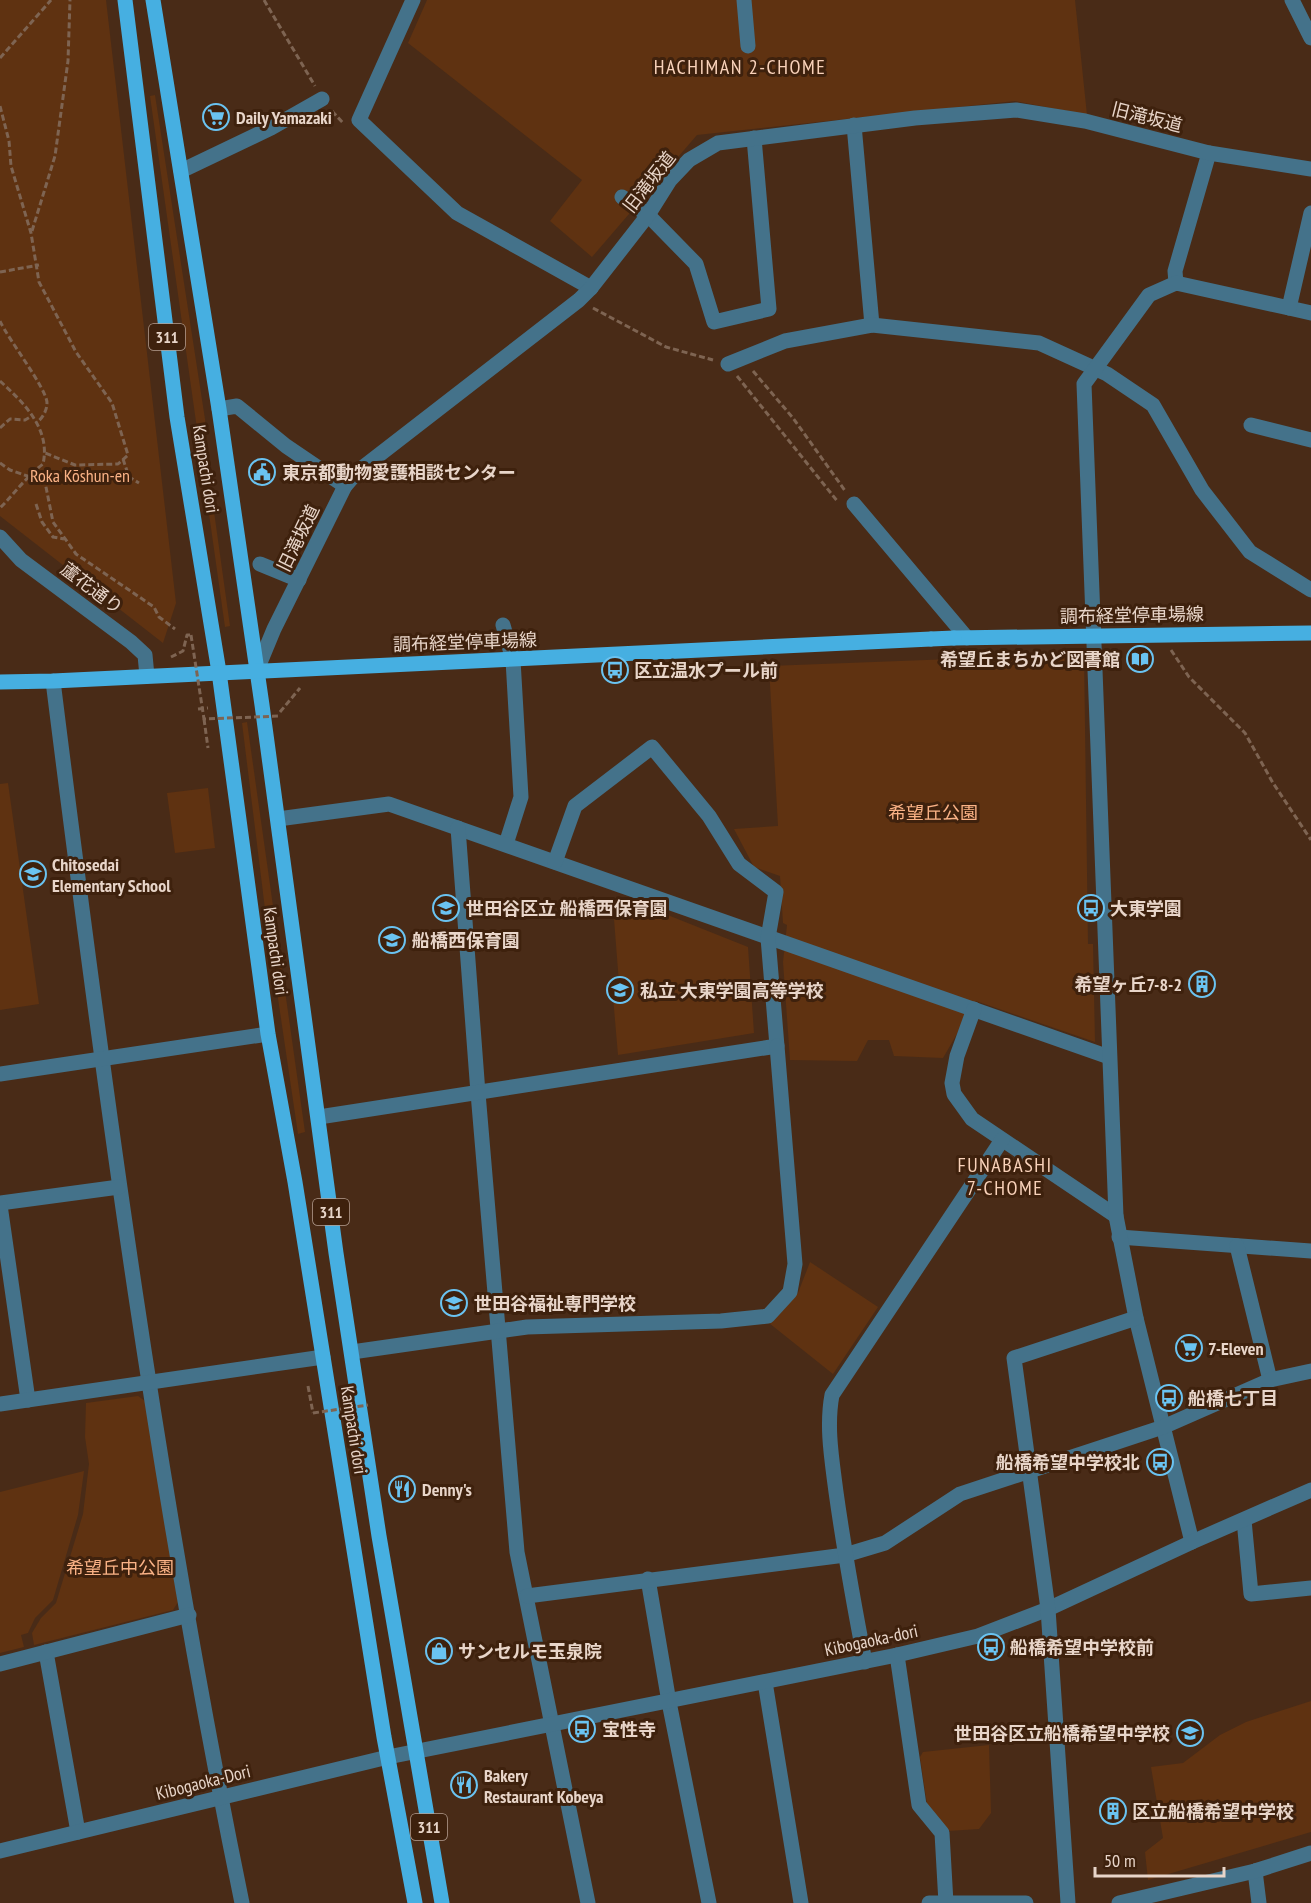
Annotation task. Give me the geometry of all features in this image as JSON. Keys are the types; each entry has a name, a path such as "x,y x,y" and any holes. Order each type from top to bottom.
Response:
{"main road":[{"name":"Kampachi dori","path":"125,0 177,417 219,672 268,1034 296,1182 388,1757 415,1903"},
{"name":"Kampachi dori","path":"153,0 219,409 352,1352 415,1752 442,1903"},
{"name":"調布経堂停車場線","path":"0,682 931,639 1311,633"}],"street":[{"path":"413,0 358,120 458,213 591,288"},
{"path":"744,0 748,46"},
{"path":"1293,0 1311,38"},
{"path":"181,171 271,128 322,99"},
{"name":"旧滝坂道","path":"257,670 345,486 357,472 579,300 648,215 670,180 689,160 718,143 854,125 1016,110 1085,121 1209,153 1311,169"},
{"path":"854,125 872,325"},
{"path":"622,196 648,215 696,264 714,322 769,309 754,138"},
{"path":"1176,283 1175,271 1209,153"},
{"path":"1289,308 1311,213"},
{"path":"1192,1542 1136,1318 1116,1216 1084,384 1149,295 1176,283 1311,313"},
{"path":"735,361 784,341 872,325 1039,343 1095,369 1153,405 1202,490 1250,552 1311,590"},
{"path":"219,409 237,406 286,446 345,486"},
{"path":"1251,424 1311,440"},
{"path":"849,506 960,638"},
{"name":"蘆花通り","path":"0,537 21,560 131,642 145,655 147,676"},
{"path":"260,564 299,580"},
{"path":"503,625 513,660 521,797 506,844"},
{"path":"52,681 119,1186 149,1384 221,1798 242,1903"},
{"path":"352,1352 498,1329 721,1321 768,1316 790,1292 795,1264 768,938 776,892 739,864 709,816 652,747 575,806 555,862"},
{"path":"278,819 389,804 1109,1057"},
{"path":"458,828 517,1552 550,1725 588,1903"},
{"path":"974,1010 957,1056 952,1083 954,1094 972,1119 1116,1216"},
{"path":"0,1074 268,1034"},
{"path":"319,1117 777,1046"},
{"path":"865,1662 845,1555 828,1414 831,1395 1002,1140"},
{"path":"28,1400 0,1204 119,1186"},
{"path":"1119,1237 1311,1251"},
{"path":"1237,1245 1270,1380"},
{"path":"1068,1903 1048,1609 1014,1358 1136,1318"},
{"path":"0,1404 323,1357"},
{"path":"527,1596 845,1555 885,1543 960,1494 1030,1473 1163,1427 1270,1380 1311,1371"},
{"name":"Kibogaoka-dori","path":"415,1752 865,1662 978,1636 1048,1609 1311,1490"},
{"path":"1244,1520 1251,1594 1311,1588"},
{"path":"648,1579 669,1702 709,1903"},
{"path":"0,1664 189,1615"},
{"path":"46,1652 78,1832"},
{"path":"897,1655 919,1805 942,1833 946,1903"},
{"path":"765,1682 801,1903"},
{"name":"Kibogaoka-Dori","path":"0,1851 415,1752"},
{"path":"1119,1903 1255,1871 1311,1853"},
{"path":"1255,1871 1259,1903"},
{"path":"929,1903 1026,1903"}],"path":[{"path":"0,58 51,0"},
{"path":"31,233 55,156 68,61 70,0"},
{"path":"264,0 322,99 343,123"},
{"path":"0,106 9,141 11,166 39,265 39,282 76,352 112,403 128,455 118,464 75,465 45,453"},
{"path":"0,272 39,265"},
{"path":"579,300 666,348 735,361 793,418 849,506"},
{"path":"0,321 9,340 43,390 47,403 42,418 36,423"},
{"path":"735,361 849,506"},
{"path":"0,381 25,405 32,416 45,453 43,464 27,476 24,485 0,508"},
{"path":"0,428 10,418 25,420 32,416"},
{"path":"123,459 129,477 139,483"},
{"path":"0,463 45,482 54,522 76,554 154,607 159,617 175,629"},
{"path":"36,504 42,522 53,537 66,539"},
{"path":"1165,634 1174,657 1188,677 1245,733 1273,783 1311,840"},
{"path":"171,657 183,651 187,635 191,635 208,748"},
{"path":"204,719 280,716 280,710 300,688"},
{"path":"308,1386 313,1413 368,1405"}],"green space":[{"name":"Roka Kōshun-en","path":"0,0 106,0 176,603 163,643 0,516"},
{"path":"427,0 1075,0 1087,115 1015,101 697,135 592,257 550,221 582,180 408,43"},
{"path":"155,95 205,419 210,483 230,626 225,627 150,96"},
{"name":"希望丘公園","path":"1084,654 1088,944 1093,944 1095,1042 976,1001 943,1058 894,1056 889,1040 868,1040 857,1061 790,1060 783,962 787,925 783,923 780,876 754,867 734,829 778,826 769,666"},
{"path":"247,722 305,1132 298,1134 266,917 242,723"},
{"path":"8,783 39,1004 0,1010 0,784"},
{"path":"208,788 215,848 175,853 167,793"},
{"path":"640,904 748,947 754,1033 618,1055 612,985 619,983 614,919 627,907"},
{"path":"810,1262 878,1307 833,1374 769,1323 798,1293"},
{"name":"希望丘中公園","path":"138,1396 145,1401 178,1602 173,1610 34,1645 32,1633 41,1618 56,1603 83,1514 89,1464 85,1437 86,1403"},
{"path":"84,1471 78,1515 53,1600 35,1618 28,1633 21,1635 24,1647 0,1653 0,1492"},
{"path":"1311,1701 1311,1832 1148,1880 1145,1852 1163,1838 1151,1767 1183,1763 1220,1735 1246,1722"},
{"path":"989,1745 991,1813 979,1829 948,1831 927,1804 920,1757 923,1752"}],"place":[{"name":"Daily Yamazaki","path":"216,117"},
{"name":"東京都動物愛護相談センター","path":"262,472"},
{"name":"希望丘まちかど図書館","path":"1140,659"},
{"name":"区立温水プール前","path":"615,670"},
{"name":"Chitosedai Elementary School","path":"33,874"},
{"name":"世田谷区立 船橋西保育園","path":"446,908"},
{"name":"大東学園","path":"1091,908"},
{"name":"船橋西保育園","path":"392,940"},
{"name":"希望ヶ丘7-8-2","path":"1202,984"},
{"name":"私立 大東学園高等学校","path":"620,990"},
{"name":"世田谷福祉専門学校","path":"454,1303"},
{"name":"7-Eleven","path":"1189,1348"},
{"name":"船橋七丁目","path":"1169,1398"},
{"name":"船橋希望中学校北","path":"1160,1462"},
{"name":"Denny's","path":"402,1489"},
{"name":"船橋希望中学校前","path":"991,1647"},
{"name":"サンセルモ玉泉院","path":"439,1651"},
{"name":"宝性寺","path":"582,1729"},
{"name":"世田谷区立船橋希望中学校","path":"1190,1733"},
{"name":"Bakery Restaurant Kobeya","path":"464,1785"},
{"name":"区立船橋希望中学校","path":"1113,1811"}],"district":[{"name":"HACHIMAN 2-CHOME","path":"740,67"},
{"name":"FUNABASHI 7-CHOME","path":"1005,1176"}]}
